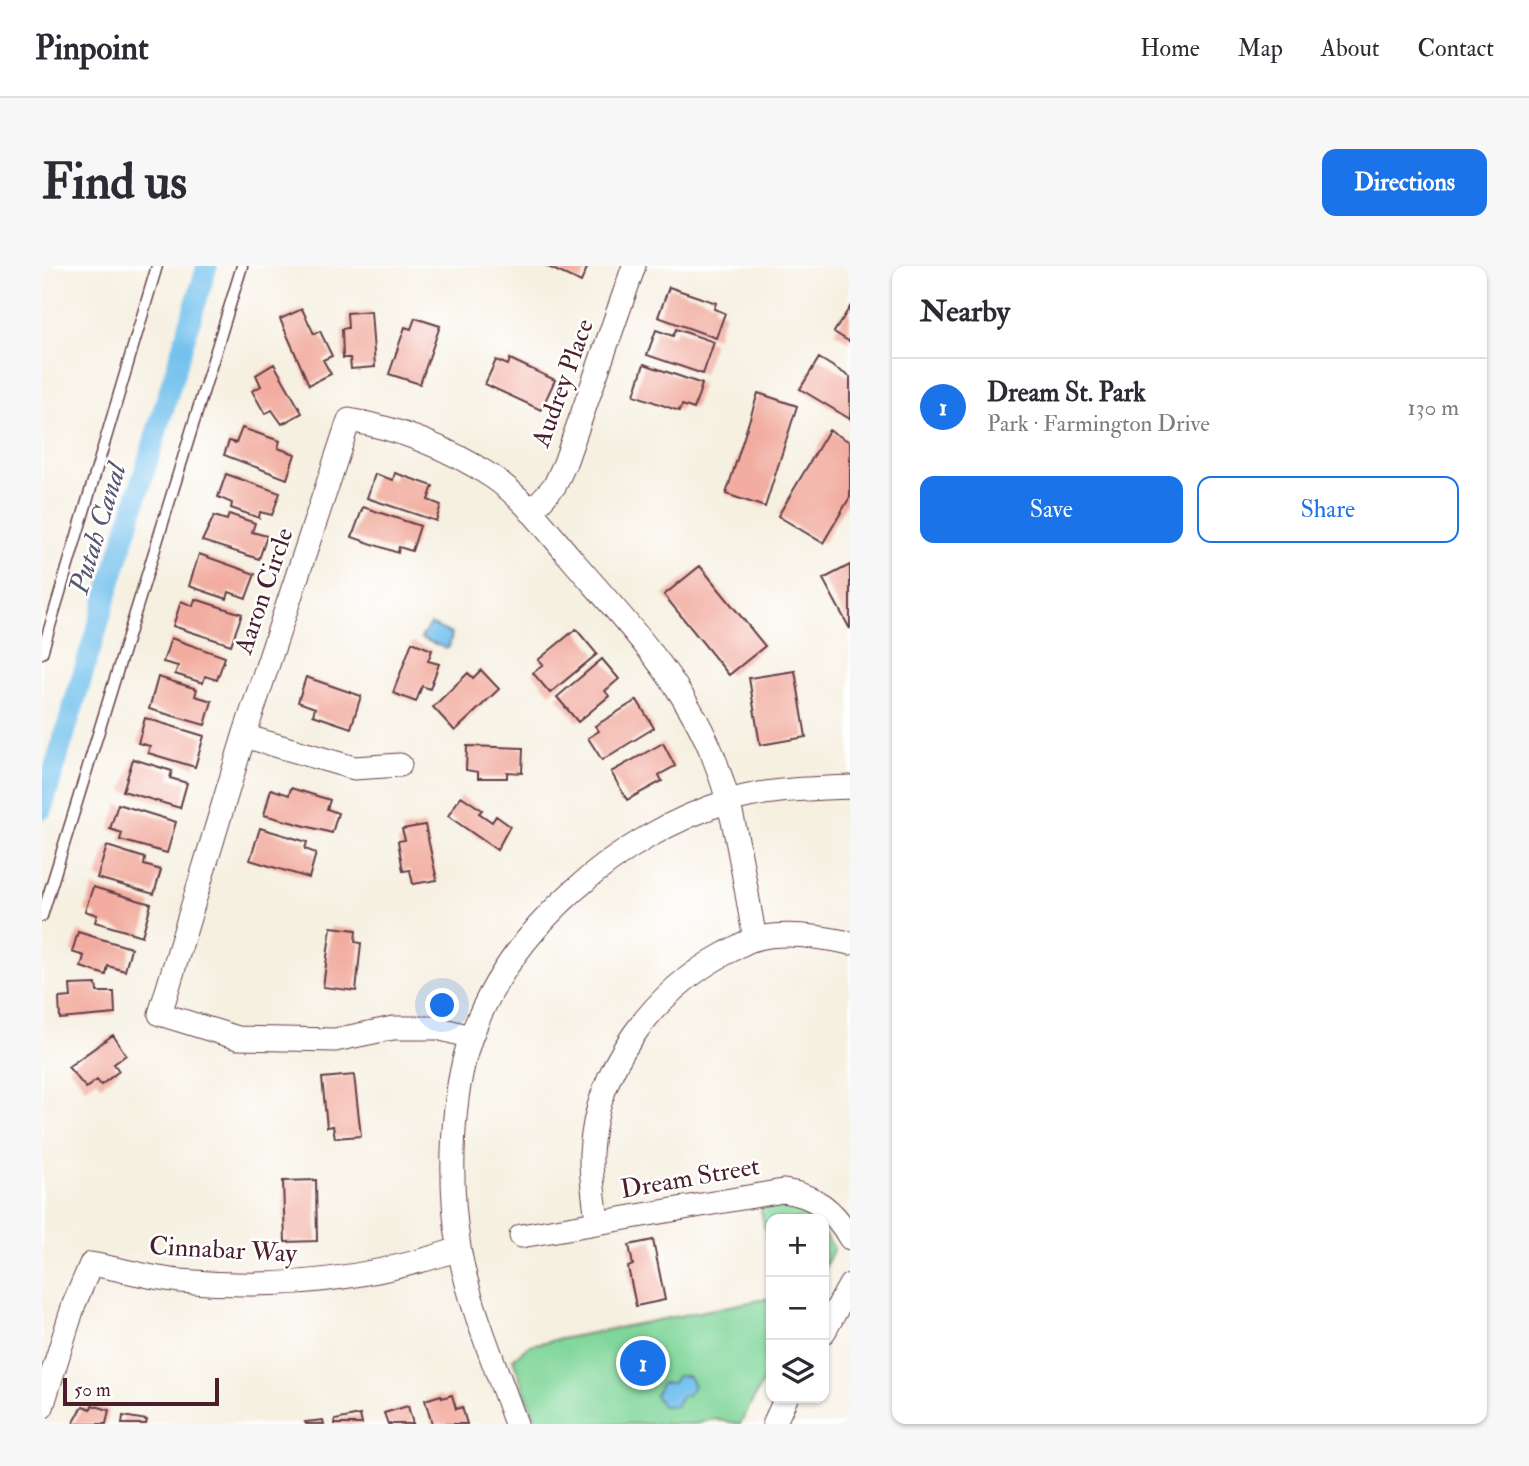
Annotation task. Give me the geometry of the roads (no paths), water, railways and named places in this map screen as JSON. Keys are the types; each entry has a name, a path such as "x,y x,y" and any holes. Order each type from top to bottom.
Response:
{"street":[{"name":"Audrey Place","path":"531,512 555,485 565,463 634,266"},
{"name":"Aaron Circle","path":"471,1037 437,1028 393,1028 335,1040 250,1039 195,1026 160,1014 244,736 349,419 385,426 439,447 493,478 531,512 663,665 711,751 729,802 755,939"},
{"path":"244,736 354,768 400,765"},
{"path":"516,1424 459,1249 454,1184 457,1101 471,1037 497,984 540,924 578,887 607,862 663,827 729,802 788,790 850,787"},
{"path":"597,1222 591,1153 598,1113 623,1052 661,1001 688,976 755,939 817,935 850,943"},
{"name":"Dream Street","path":"521,1236 783,1191 804,1194 820,1203 839,1219 850,1238"},
{"name":"Cinnabar Way","path":"42,1406 66,1327 91,1264 179,1281 286,1284 340,1279 429,1259 459,1249"},
{"path":"829,1323 850,1285"},
{"path":"774,1424 784,1403"}],"lane":[{"path":"42,653 157,266"},
{"path":"42,916 242,266"}],"water":[{"path":"430,624 452,634 449,647 445,648 421,638"},
{"path":"677,1376 688,1376 694,1385 688,1395 681,1396 676,1406 662,1406 655,1395 662,1383 673,1383"}],"waterway":[{"name":"Putah Canal","path":"42,809 207,266"}],"place":[{"name":"Dream St. Park","path":"643,1363"}]}
